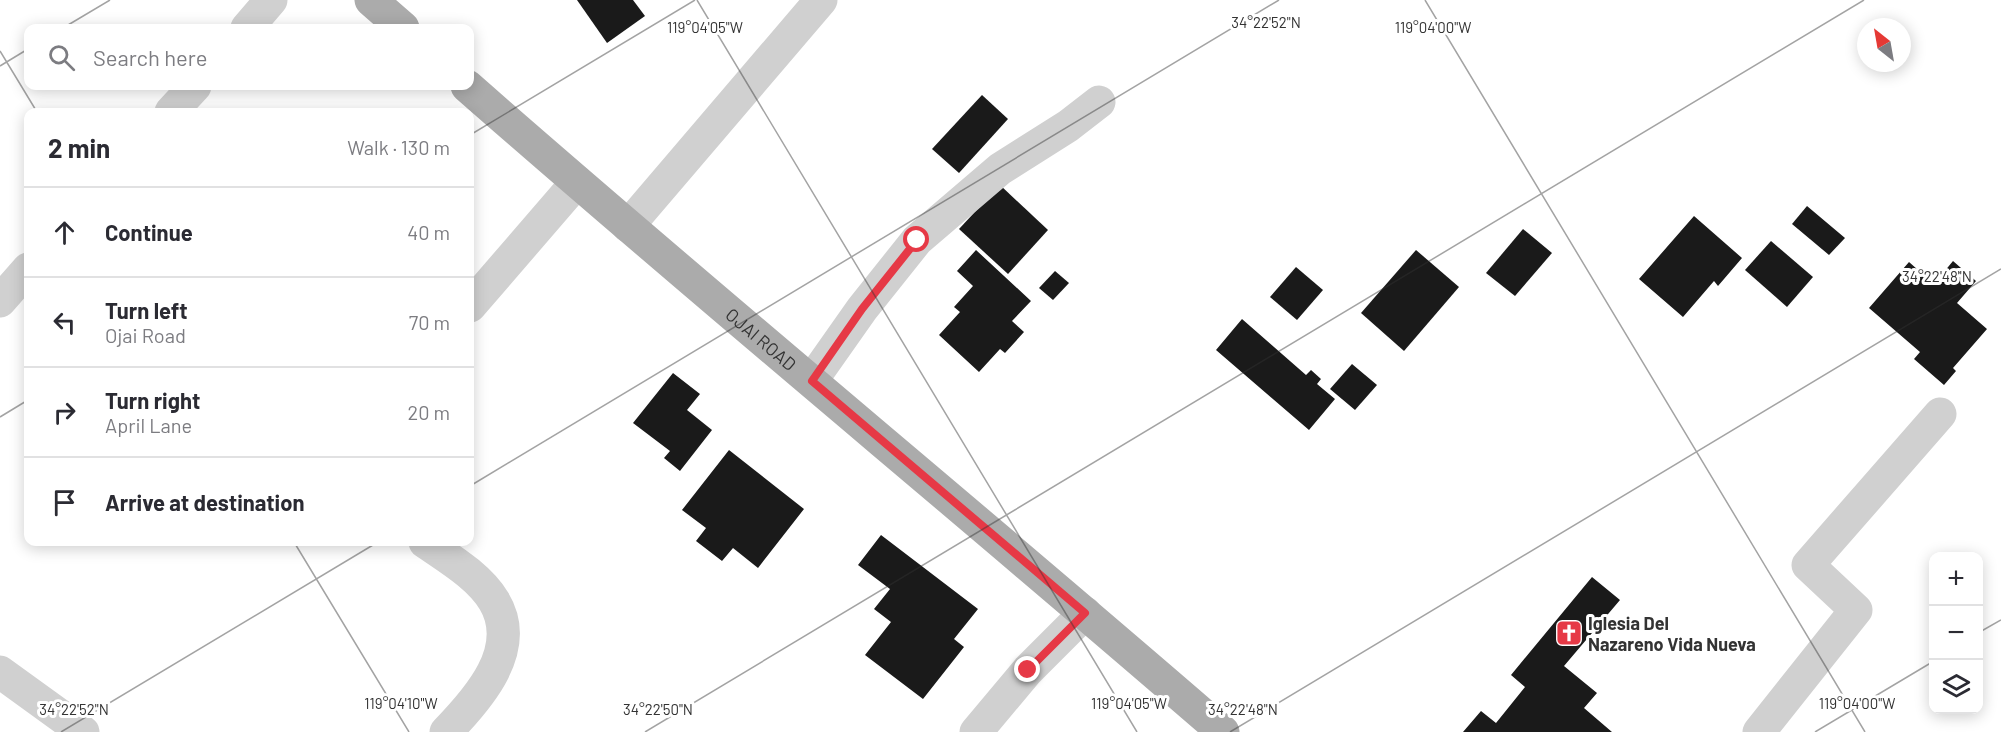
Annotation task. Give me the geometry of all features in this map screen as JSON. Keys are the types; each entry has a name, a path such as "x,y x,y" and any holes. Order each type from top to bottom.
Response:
{"main road":[{"path":"370,0 398,24"},
{"name":"OJAI ROAD","path":"472,90 1223,732"}],"street":[{"path":"251,24 271,0"},
{"path":"628,226 821,0"},
{"path":"175,108 191,90"},
{"path":"812,381 862,309 917,240 1000,169 1068,126 1099,102"},
{"path":"474,301 577,182"},
{"path":"0,301 24,274"},
{"path":"1759,732 1856,610 1808,565 1940,414"},
{"path":"430,546 485,588 500,612 503,634 501,656 487,684 446,732"},
{"path":"976,732 1028,670 1085,613"},
{"path":"0,672 83,732"}],"building":[{"path":"577,0 633,0 645,16 607,43"},
{"path":"982,95 1008,119 959,173 932,149"},
{"path":"1000,185 1048,230 1008,274 959,229"},
{"path":"1807,206 1845,238 1829,255 1792,224"},
{"path":"1694,216 1742,258 1718,286 1714,281 1683,317 1639,279"},
{"path":"1523,229 1552,253 1515,296 1486,273"},
{"path":"1771,241 1813,277 1787,307 1745,270"},
{"path":"976,250 1031,301 1012,321 1024,332 1005,353 1000,349 979,372 939,335 960,312 954,307 973,286 957,271"},
{"path":"1416,250 1459,287 1404,351 1361,313"},
{"path":"1953,261 1976,281 1957,303 1987,329 1953,368 1956,371 1944,385 1914,359 1920,352 1869,308 1909,262 1934,284"},
{"path":"1296,267 1323,290 1297,320 1270,297"},
{"path":"1055,271 1069,283 1053,300 1039,288"},
{"path":"1242,319 1306,375 1311,370 1321,379 1317,384 1335,399 1309,430 1216,350"},
{"path":"1352,364 1377,385 1355,410 1330,389"},
{"path":"673,373 700,394 687,410 712,430 680,471 664,458 670,451 633,423"},
{"path":"729,450 804,509 758,568 733,548 722,561 696,541 706,528 682,510"},
{"path":"881,535 978,609 954,639 964,647 923,699 865,655 891,622 874,609 890,589 858,565"},
{"name":"Iglesia Del Nazareno Vida Nueva","path":"1592,577 1620,600 1564,666 1597,693 1584,708 1612,732 1463,732 1481,711 1496,723 1525,687 1511,675"}],"place":[{"name":"Iglesia Del Nazareno Vida Nueva","path":"1569,633"}],"route":[{"path":"917,240 862,309 812,381 1085,613 1028,670"}]}
